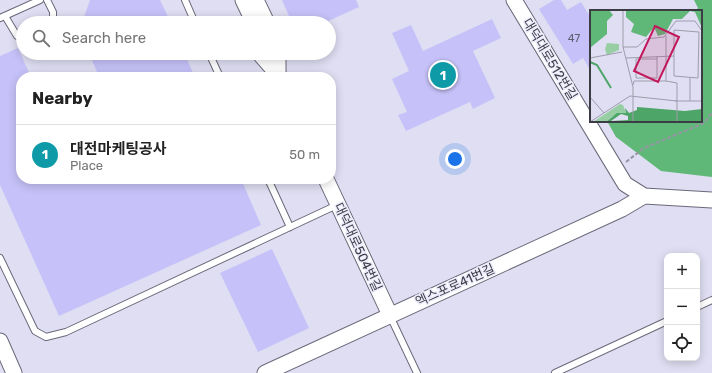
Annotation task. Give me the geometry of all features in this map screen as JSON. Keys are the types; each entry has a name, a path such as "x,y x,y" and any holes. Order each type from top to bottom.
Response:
{"street":[{"path":"234,0 242,16"},
{"path":"243,0 251,16"},
{"path":"256,0 264,16"},
{"name":"대덕대로512번길","path":"514,0 625,184 644,196 712,200"},
{"path":"265,60 276,72"},
{"path":"272,60 278,72"},
{"path":"278,60 279,72"},
{"name":"대덕대로504번길","path":"328,184 390,315"},
{"name":"엑스포로41번길","path":"265,373 622,209 644,196"},
{"path":"0,341 14,373"}],"lane":[{"path":"16,35 3,17 40,0"},
{"path":"47,0 52,16"},
{"path":"184,0 192,16"},
{"path":"212,60 218,72"},
{"path":"270,184 290,227"},
{"path":"0,258 35,331 46,337 66,332 338,204"},
{"path":"700,306 712,300"},
{"path":"390,315 417,373"},
{"path":"555,373 664,322"}],"path":[{"path":"617,170 644,148 704,123 712,113"}],"green space":[{"path":"694,0 712,0 712,177 661,171 616,137 608,122 702,122 702,10 696,10 698,8"}],"building":[{"path":"90,0 160,0 168,16 84,16"},
{"path":"282,0 356,0 359,7 336,18 336,16 289,16"},
{"path":"554,0 561,0 567,10 581,2 590,16 589,68 583,58 573,64 539,9"},
{"path":"492,19 501,38 473,51 495,98 473,109 470,102 406,131 398,115 407,112 392,79 409,71 392,33 411,25 423,51"},
{"path":"16,49 16,60 23,60 29,72 16,72 16,184 243,184 261,225 59,316 0,185 0,56"},
{"path":"92,60 187,60 193,72 97,72"},
{"path":"272,249 309,328 258,352 220,273"}],"place":[{"name":"대전마케팅공사","path":"443,75"}]}
